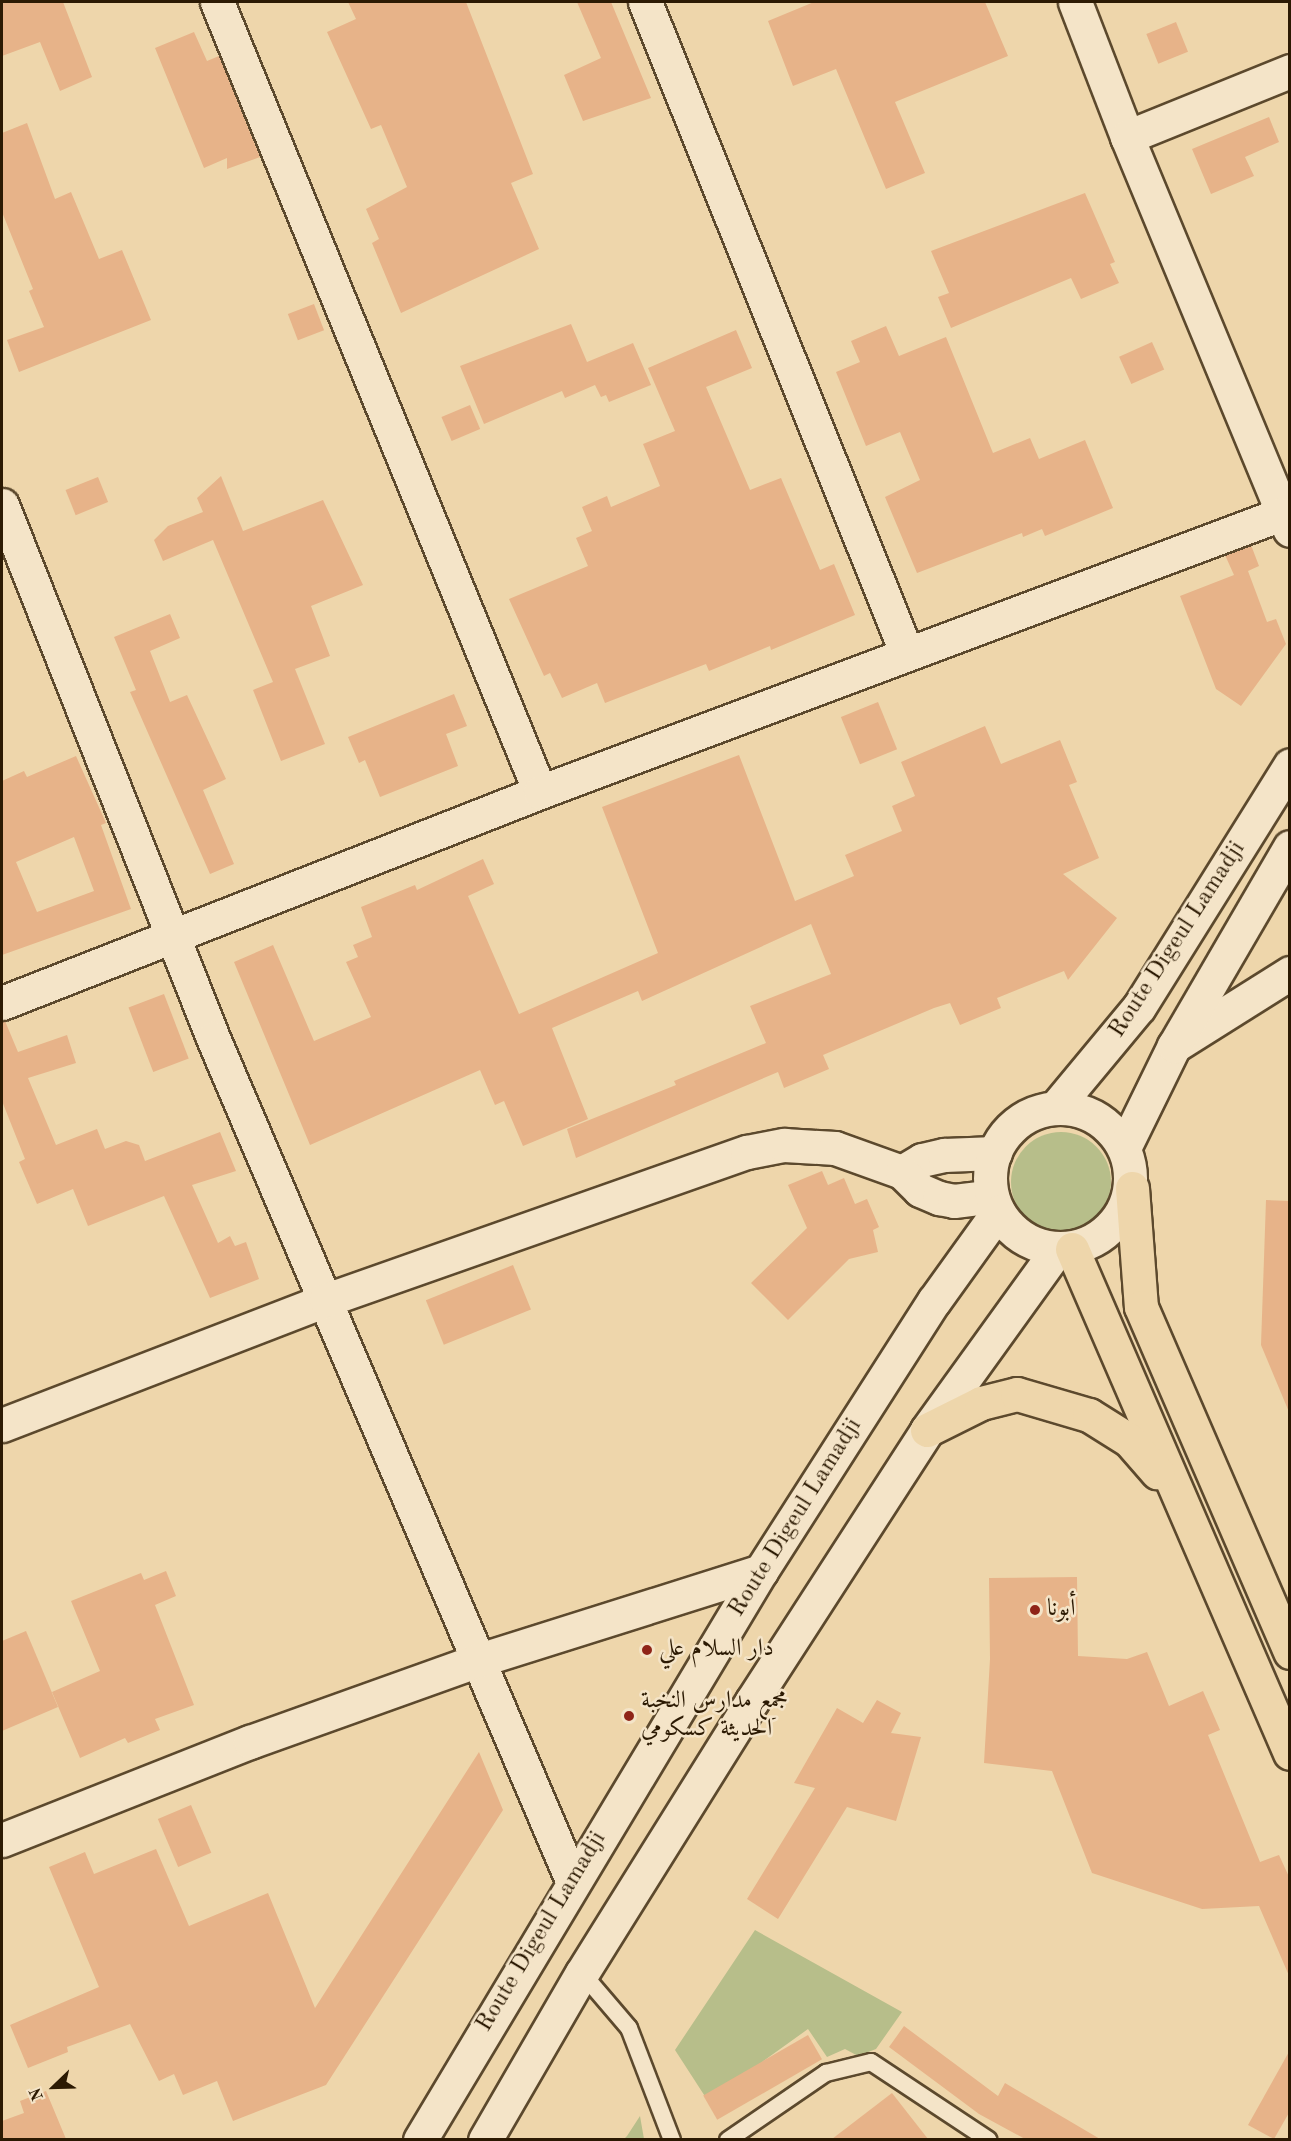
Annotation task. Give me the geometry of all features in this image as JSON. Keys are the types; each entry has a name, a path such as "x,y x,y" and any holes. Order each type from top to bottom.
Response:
{"main road":[{"path":"1132,1188 1141,1307 1290,1652"},
{"path":"1065,1249 1182,1502 1290,1752"},
{"path":"927,1430 981,1402 1017,1394 1060,1404 1089,1415 1129,1440 1182,1502"}],"street":[{"path":"217,2 540,792"},
{"path":"645,2 907,654"},
{"path":"2,1003 173,934 540,792 907,654 1285,522 1127,137 1075,2"},
{"path":"1127,137 1290,71"},
{"path":"2,505 213,1038 326,1300 476,1661 573,1880"},
{"name":"Route Digeul Lamadji","path":"1055,1108 1139,1007 1290,765"},
{"path":"1125,1148 1174,1046 1290,847"},
{"path":"1174,1046 1290,973"},
{"path":"485,2139 582,1973 927,1430 1065,1249 1108,1232 1132,1188 1125,1148 1113,1130 1096,1117 1076,1109 1055,1108 1036,1112 1018,1122 1004,1136 995,1153 990,1181 995,1204 1023,1239 1065,1249"},
{"path":"2,1425 326,1300 747,1152 784,1145 835,1148 902,1172 920,1190 939,1198 995,1204"},
{"path":"902,1172 922,1160 944,1155 995,1153"},
{"name":"Route Digeul Lamadji","path":"420,2139 573,1880 761,1571 995,1204"},
{"path":"2,1840 250,1742 476,1661 761,1571"}],"lane":[{"path":"582,1973 629,2028 672,2139"},
{"path":"728,2139 825,2073 871,2062 989,2139"}],"green space":[{"path":"1061,1132 1080,1135 1097,1146 1108,1163 1111,1182 1108,1201 1097,1218 1080,1229 1061,1232 1042,1229 1025,1218 1014,1201 1011,1182 1014,1163 1025,1146 1042,1135"},
{"path":"755,1930 902,2012 876,2049 858,2056 845,2049 827,2057 808,2029 708,2101 675,2050"},
{"path":"640,2116 644,2139 624,2139 627,2136"}],"building":[{"path":"2,2 63,2 92,77 60,91 40,42 2,56"},
{"path":"348,2 466,2 533,174 511,183 539,249 401,313 372,243 379,239 366,209 407,187 381,125 371,129 327,32 356,19"},
{"path":"577,2 611,2 651,98 583,121 564,75 601,58"},
{"path":"814,2 985,2 1008,56 895,102 925,173 886,189 836,69 793,86 768,21"},
{"path":"1176,22 1188,52 1158,64 1146,34"},
{"path":"194,32 207,61 219,56 260,157 227,169 227,158 204,168 155,48"},
{"path":"1269,117 1279,142 1245,157 1254,176 1211,194 1192,149"},
{"path":"27,123 55,199 71,192 99,259 122,250 151,320 19,372 7,340 44,327 29,291 33,289 2,212 2,133"},
{"path":"1085,193 1115,262 1110,264 1119,283 1081,299 1071,278 951,328 938,297 949,293 931,251"},
{"path":"314,304 324,330 298,340 288,314"},
{"path":"571,324 587,362 633,343 651,385 609,402 606,395 601,397 595,385 565,398 562,391 484,424 460,366"},
{"path":"886,326 899,356 946,337 993,453 1030,438 1039,459 1085,440 1113,508 1045,536 1042,529 1023,537 1022,533 917,573 885,497 920,480 900,432 866,446 836,372 860,362 851,341"},
{"path":"736,330 752,368 706,387 750,490 781,478 820,570 834,564 855,615 771,650 770,646 709,671 706,664 605,703 597,683 562,698 550,673 544,676 509,599 588,566 576,538 592,531 582,507 607,496 611,507 660,486 643,444 675,431 648,368"},
{"path":"1152,342 1164,369 1131,384 1119,357"},
{"path":"470,405 480,429 452,441 441,417"},
{"path":"221,476 243,531 323,500 363,585 311,606 330,656 295,669 325,744 281,761 253,690 273,682 213,540 163,561 154,540 168,526 203,512 197,498"},
{"path":"98,477 108,502 76,515 66,490"},
{"path":"1251,545 1259,566 1248,571 1267,622 1276,619 1286,644 1241,706 1216,689 1180,596 1234,575 1225,555"},
{"path":"170,614 180,638 150,651 170,702 187,695 226,779 203,790 234,864 210,874 130,692 136,690 114,637"},
{"path":"454,694 467,726 446,734 458,766 380,797 365,760 359,763 348,737"},
{"path":"878,702 897,749 860,764 841,717"},
{"path":"985,726 1001,764 1060,740 1077,782 1069,785 1099,858 1063,874 1117,918 1068,980 1064,971 997,998 1001,1008 960,1025 950,1003 934,1008 823,1055 829,1069 784,1088 778,1072 576,1158 567,1129 676,1085 674,1081 766,1043 750,1006 831,974 811,924 642,1001 638,991 552,1028 588,1119 523,1146 504,1101 495,1105 480,1070 310,1145 234,962 273,945 314,1041 371,1017 346,962 358,957 353,945 372,937 361,907 415,885 417,890 483,859 494,884 468,896 519,1014 658,953 602,807 739,755 795,901 854,876 845,855 902,831 892,806 915,796 901,762"},
{"path":"76,756 106,823 101,825 131,909 2,955 2,781 24,771 27,777","holes":["74,837 94,891 37,912 16,862"]},
{"path":"164,994 189,1058 153,1072 129,1008"},
{"path":"2,1021 5,1021 18,1052 67,1035 76,1063 28,1078 56,1145 97,1129 105,1149 126,1141 139,1145 145,1161 220,1132 236,1171 192,1185 218,1243 230,1236 235,1246 246,1242 259,1279 210,1298 164,1196 88,1226 73,1189 37,1204 19,1162 25,1159 2,1101"},
{"path":"822,1171 828,1185 844,1178 855,1204 867,1199 879,1227 873,1230 878,1252 849,1259 788,1320 751,1283 807,1228 788,1185"},
{"path":"1266,1200 1290,1201 1289,1412 1261,1345"},
{"path":"513,1265 531,1310 444,1345 426,1300"},
{"path":"166,1571 176,1596 155,1605 194,1705 155,1719 160,1730 128,1743 125,1738 80,1758 52,1692 100,1671 71,1601 141,1573 144,1580"},
{"path":"1077,1577 1078,1656 1127,1659 1147,1652 1169,1706 1203,1691 1220,1730 1208,1735 1260,1862 1279,1855 1290,1879 1290,1978 1259,1906 1202,1909 1092,1873 1052,1771 984,1763 990,1659 989,1578"},
{"path":"26,1631 58,1707 2,1731 2,1641"},
{"path":"877,1700 901,1713 891,1733 921,1737 896,1821 847,1807 778,1919 747,1899 815,1788 794,1783 837,1708 863,1723"},
{"path":"479,1752 503,1810 326,2085 233,2121 217,2081 183,2095 174,2074 159,2081 130,2024 67,2047 68,2052 28,2068 10,2025 99,1987 49,1867 85,1852 94,1874 156,1849 189,1926 268,1893 315,2008"},
{"path":"191,1805 211,1853 178,1867 158,1819"},
{"path":"904,2026 998,2096 1005,2083 1100,2139 1025,2139 979,2114 889,2047"},
{"path":"808,2035 822,2059 717,2120 703,2096"},
{"path":"1290,2050 1290,2111 1274,2139 1248,2125"},
{"path":"46,2091 66,2139 2,2139 2,2121 24,2113 20,2101"},
{"path":"892,2093 928,2139 832,2139"}],"place":[{"name":"أبونا","path":"1035,1610"},
{"name":"دار السلام علي","path":"647,1650"},
{"name":"مجمع مدارس النخبة الحديثة كسكومي","path":"629,1716"}]}
